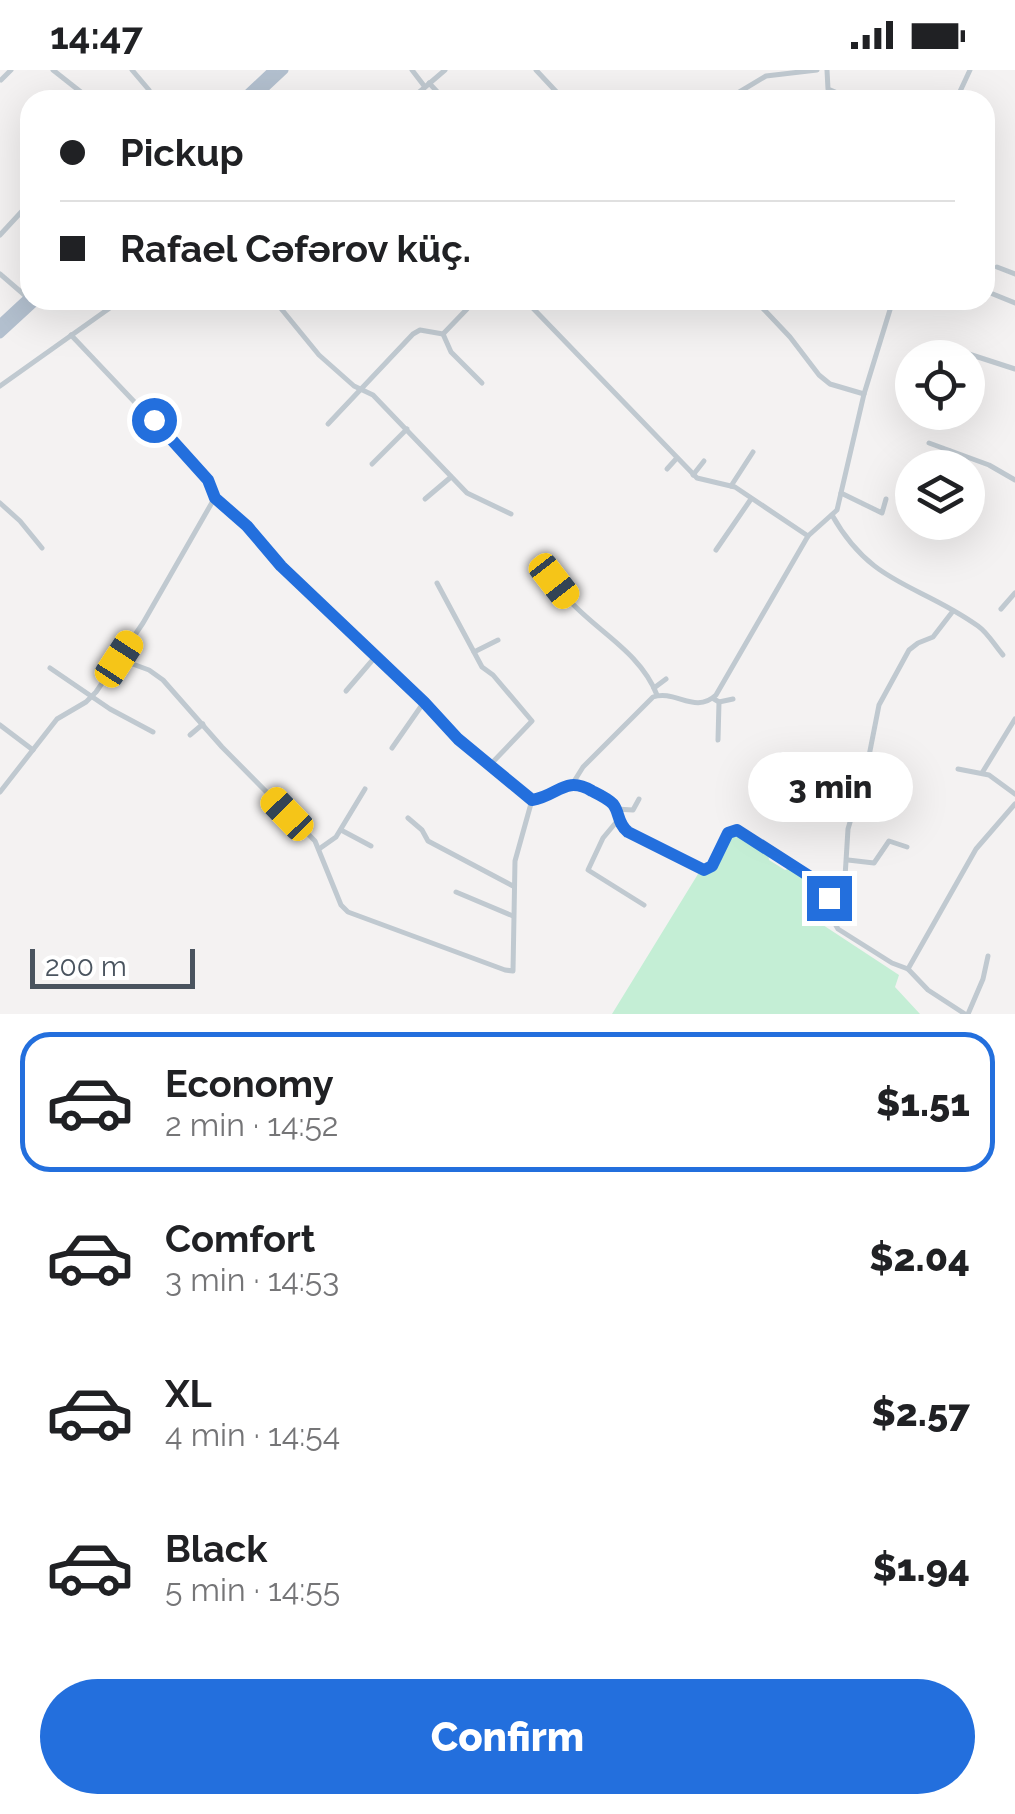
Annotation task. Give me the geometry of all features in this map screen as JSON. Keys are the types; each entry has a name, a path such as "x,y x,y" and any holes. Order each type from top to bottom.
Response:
{"main road":[{"path":"252,90 273,70"},
{"path":"263,90 284,70"},
{"path":"0,324 20,308"},
{"path":"0,334 21,310"}],"street":[{"path":"1,80 11,70"},
{"path":"53,70 78,90"},
{"path":"132,70 149,90"},
{"path":"412,70 433,90"},
{"path":"421,90 445,70"},
{"path":"536,70 555,90"},
{"path":"736,90 772,72 817,70"},
{"path":"0,236 20,214"},
{"path":"997,267 1015,274"},
{"path":"0,386 107,310"},
{"path":"282,310 318,355 354,386 363,388 470,496 512,514"},
{"path":"443,334 466,310"},
{"path":"534,310 693,474 704,482 731,486 808,536"},
{"path":"765,310 819,376 830,384 864,394"},
{"path":"718,740 716,700 808,536 832,515 841,493 889,310"},
{"path":"328,424 412,334 420,330 443,334"},
{"path":"443,334 451,352 482,383"},
{"path":"71,335 199,470 215,498 247,526 272,558 458,739 532,800"},
{"path":"985,359 1015,369"},
{"path":"372,464 407,429"},
{"path":"929,443 950,450"},
{"path":"731,486 754,452"},
{"path":"667,469 676,459"},
{"path":"693,474 704,461"},
{"path":"985,463 1015,480"},
{"path":"425,499 451,476"},
{"path":"841,493 882,513 886,499"},
{"path":"0,790 60,716 92,698 190,545 215,498"},
{"path":"716,550 752,498"},
{"path":"0,503 20,520 42,548"},
{"path":"832,515 851,546 873,568 982,629 1003,655"},
{"path":"546,559 552,578 569,601 621,643 656,691 691,704 733,698"},
{"path":"437,582 482,667 493,674 532,720 489,766"},
{"path":"1000,609 1015,594"},
{"path":"829,894 844,882 846,837 882,700 912,646 933,638 953,611"},
{"path":"474,652 498,640"},
{"path":"346,691 376,656"},
{"path":"119,659 156,675 319,848 341,905 348,912 505,970 513,971 516,852 532,800"},
{"path":"50,668 92,698 152,732"},
{"path":"532,800 551,796 573,783 583,767 666,679"},
{"path":"392,748 424,702"},
{"path":"982,773 1015,720"},
{"path":"0,724 33,750"},
{"path":"190,734 202,724"},
{"path":"781,756 857,793"},
{"path":"958,769 982,773 1015,794"},
{"path":"573,783 607,799 628,832 704,870 712,866 728,833 737,830 813,878 829,894 830,916 838,929 908,969 924,986 966,1014 983,979 988,956"},
{"path":"319,848 341,830 365,789"},
{"path":"616,809 633,810 638,799"},
{"path":"908,969 976,849 1015,804"},
{"path":"408,818 428,840 513,886"},
{"path":"618,820 603,838 588,872 644,906"},
{"path":"341,830 371,846"},
{"path":"847,860 874,863 889,842 907,847"},
{"path":"456,892 513,916"}],"green space":[{"path":"731,833 768,854 769,860 785,870 790,868 817,885 823,895 823,925 899,975 895,987 920,1014 612,1014 698,874 712,872"}],"route":[{"path":"154,420 208,480 215,498 247,526 281,566 458,739 532,800 551,796 568,784 582,785 613,804 620,825 628,832 704,870 712,866 728,833 737,830 823,885 829,898"}]}
